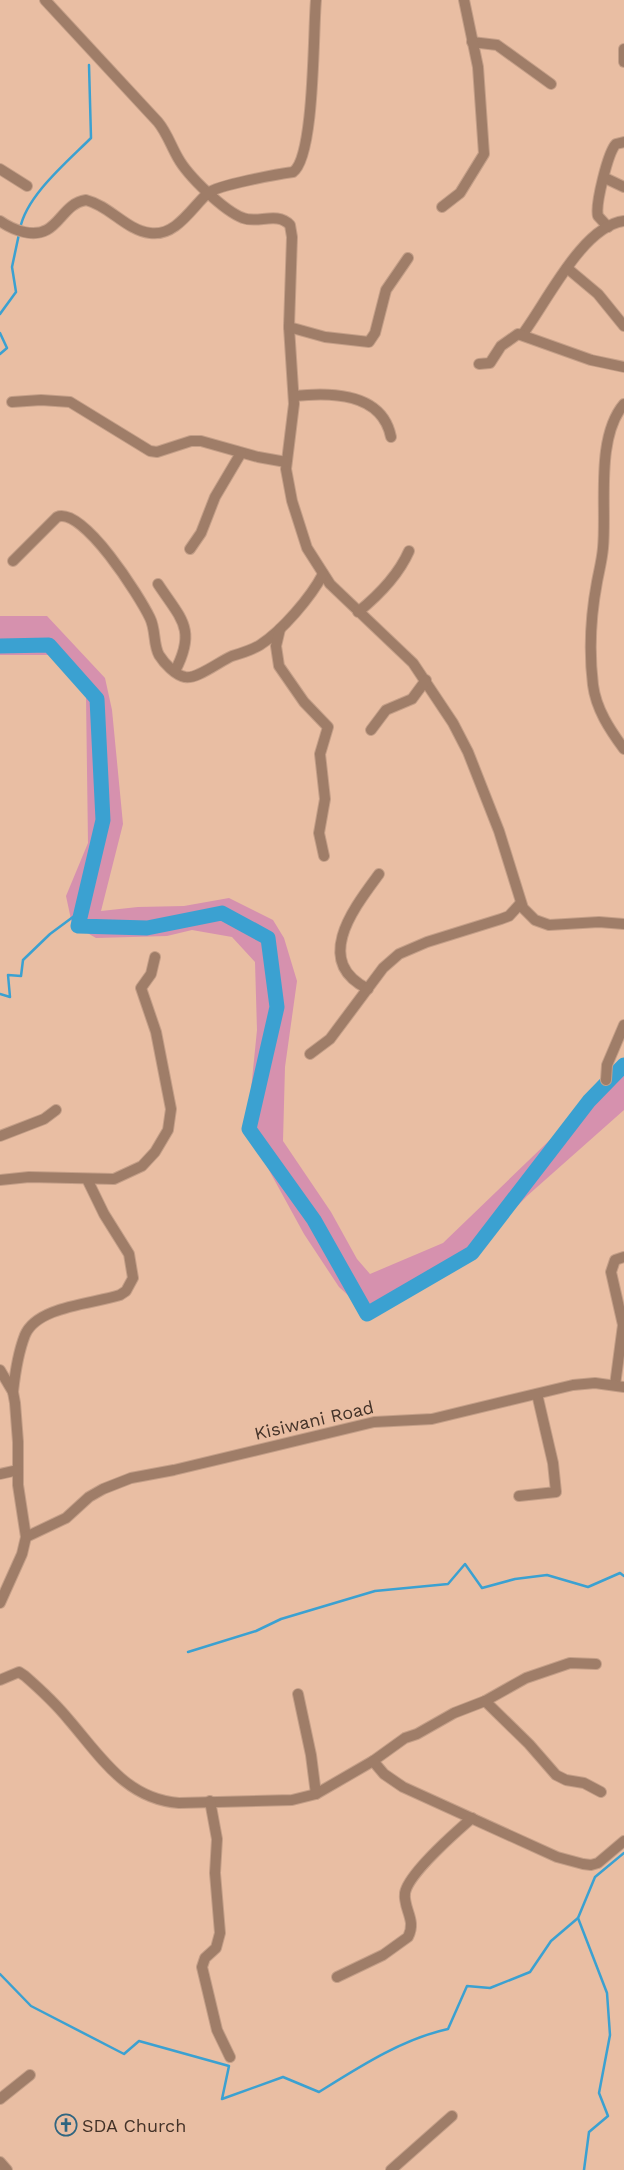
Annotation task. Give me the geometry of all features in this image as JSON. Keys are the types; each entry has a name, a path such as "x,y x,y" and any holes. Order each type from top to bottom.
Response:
{"street":[{"path":"45,0 158,122 167,134 184,167 209,192 234,214 244,219 279,218 290,225 292,237 289,327 294,396 286,462 288,482 301,532 313,560 323,574 358,612 404,654 426,680 453,723 468,752 499,831 520,904 535,920 549,925 599,922 624,924"},
{"path":"0,220 19,231 41,234 74,205 86,200 141,232 153,234 173,227 188,215 209,192 254,179 294,172 303,158 313,90 316,0"},
{"path":"442,207 460,193 484,154 478,67 464,0"},
{"path":"472,42 496,45 551,84"},
{"path":"624,49 624,62"},
{"path":"608,227 598,216 597,212 613,148 624,142"},
{"path":"0,169 27,186"},
{"path":"605,178 624,187"},
{"path":"522,334 580,251 608,227 624,222"},
{"path":"289,327 325,337 369,342 375,333 386,290 408,258"},
{"path":"567,268 598,294 624,326"},
{"path":"479,364 488,365 508,340 518,334 522,334 591,360 624,367"},
{"path":"294,396 332,394 366,403 378,412 390,430 391,437"},
{"path":"12,402 41,400 70,402 150,451 157,452 191,441 201,441 241,453 286,462"},
{"path":"624,404 614,420 603,480 603,546 597,583 592,654 593,687 601,711 610,731 624,750"},
{"path":"190,549 201,533 215,497 241,453"},
{"path":"13,560 57,517 63,515 75,520 101,544 150,617 158,653 174,671 182,676 194,677 214,664 259,646 281,628 323,574"},
{"path":"358,612 390,582 401,568 409,551"},
{"path":"158,584 186,628 186,645 174,671"},
{"path":"281,628 276,646 278,666 304,702 328,727 320,754 325,799 319,833 324,856"},
{"path":"371,730 386,710 412,699 426,680"},
{"path":"368,989 355,983 347,974 341,958 340,942 351,913 379,874"},
{"path":"310,1054 330,1039 391,960 409,948 509,916 520,904"},
{"path":"0,1180 30,1177 114,1179 142,1166 155,1152 168,1130 171,1109 161,1054 140,988 151,974 155,957"},
{"path":"606,1080 607,1065 624,1025"},
{"path":"0,1136 44,1119 56,1110"},
{"path":"0,1603 22,1554 26,1537 20,1500 18,1442 12,1392 25,1334 34,1322 46,1315 120,1295 126,1291 133,1278 129,1254 104,1214 87,1179"},
{"path":"619,1386 623,1325 611,1272 614,1260 624,1257"},
{"path":"0,1370 12,1392"},
{"name":"Kisiwani Road","path":"26,1537 66,1518 102,1488 131,1478 183,1468 374,1422 432,1419 573,1385 619,1386"},
{"path":"519,1496 556,1492 553,1463 537,1394"},
{"path":"0,1474 18,1470"},
{"path":"0,1680 14,1672 19,1672 26,1676 70,1720 104,1762 140,1793 167,1802 292,1800 316,1794 373,1761 405,1738 417,1734 454,1713 485,1701 526,1678 570,1663 596,1664"},
{"path":"298,1694 311,1755 316,1794"},
{"path":"485,1701 529,1744 556,1775 566,1780 584,1783 601,1792"},
{"path":"373,1761 384,1774 403,1787 557,1857 591,1865 598,1862 624,1841"},
{"path":"210,1801 217,1840 215,1873 220,1933 216,1948 205,1958 202,1967 217,2030 230,2056"},
{"path":"337,1977 383,1955 408,1937 412,1922 405,1899 407,1887 423,1866 472,1818"},
{"path":"0,2099 30,2075"},
{"path":"392,2170 452,2116"},
{"path":"0,2162 7,2170"}],"shaded area":[{"path":"0,616 47,616 105,678 112,710 123,824 101,911 138,907 184,906 229,898 273,920 284,938 297,981 285,1067 283,1141 331,1212 357,1259 370,1274 443,1243 608,1084 624,1061 624,1110 527,1196 470,1255 371,1316 339,1287 304,1234 247,1130 257,1030 255,962 232,937 192,930 167,936 96,938 72,924 66,896 88,843 86,696 51,655 0,655"}],"waterway":[{"path":"20,229 30,204 39,192 91,138 89,65"},
{"path":"0,314 16,292 12,267 19,234"},
{"path":"0,333 7,348 0,354"},
{"path":"0,646 49,645 97,699 103,820 78,926 147,928 222,913 268,938 277,1007 249,1129 314,1220 367,1314 472,1253 589,1101 624,1065"},
{"path":"0,994 10,997 8,975 21,976 23,960 50,934 81,911"},
{"path":"188,1652 256,1631 281,1619 375,1591 448,1584 465,1564 482,1588 515,1579 547,1575 588,1587 620,1573 624,1576"},
{"path":"584,2170 589,2132 608,2116 599,2093 610,2035 607,1993 578,1918 595,1877 624,1853"},
{"path":"0,1974 31,2006 124,2054 139,2041 229,2066 222,2099 283,2077 319,2092 381,2055 414,2040 448,2029 467,1986 490,1988 530,1972 551,1941 578,1918"}],"place":[{"name":"SDA Church","path":"66,2125"}]}
